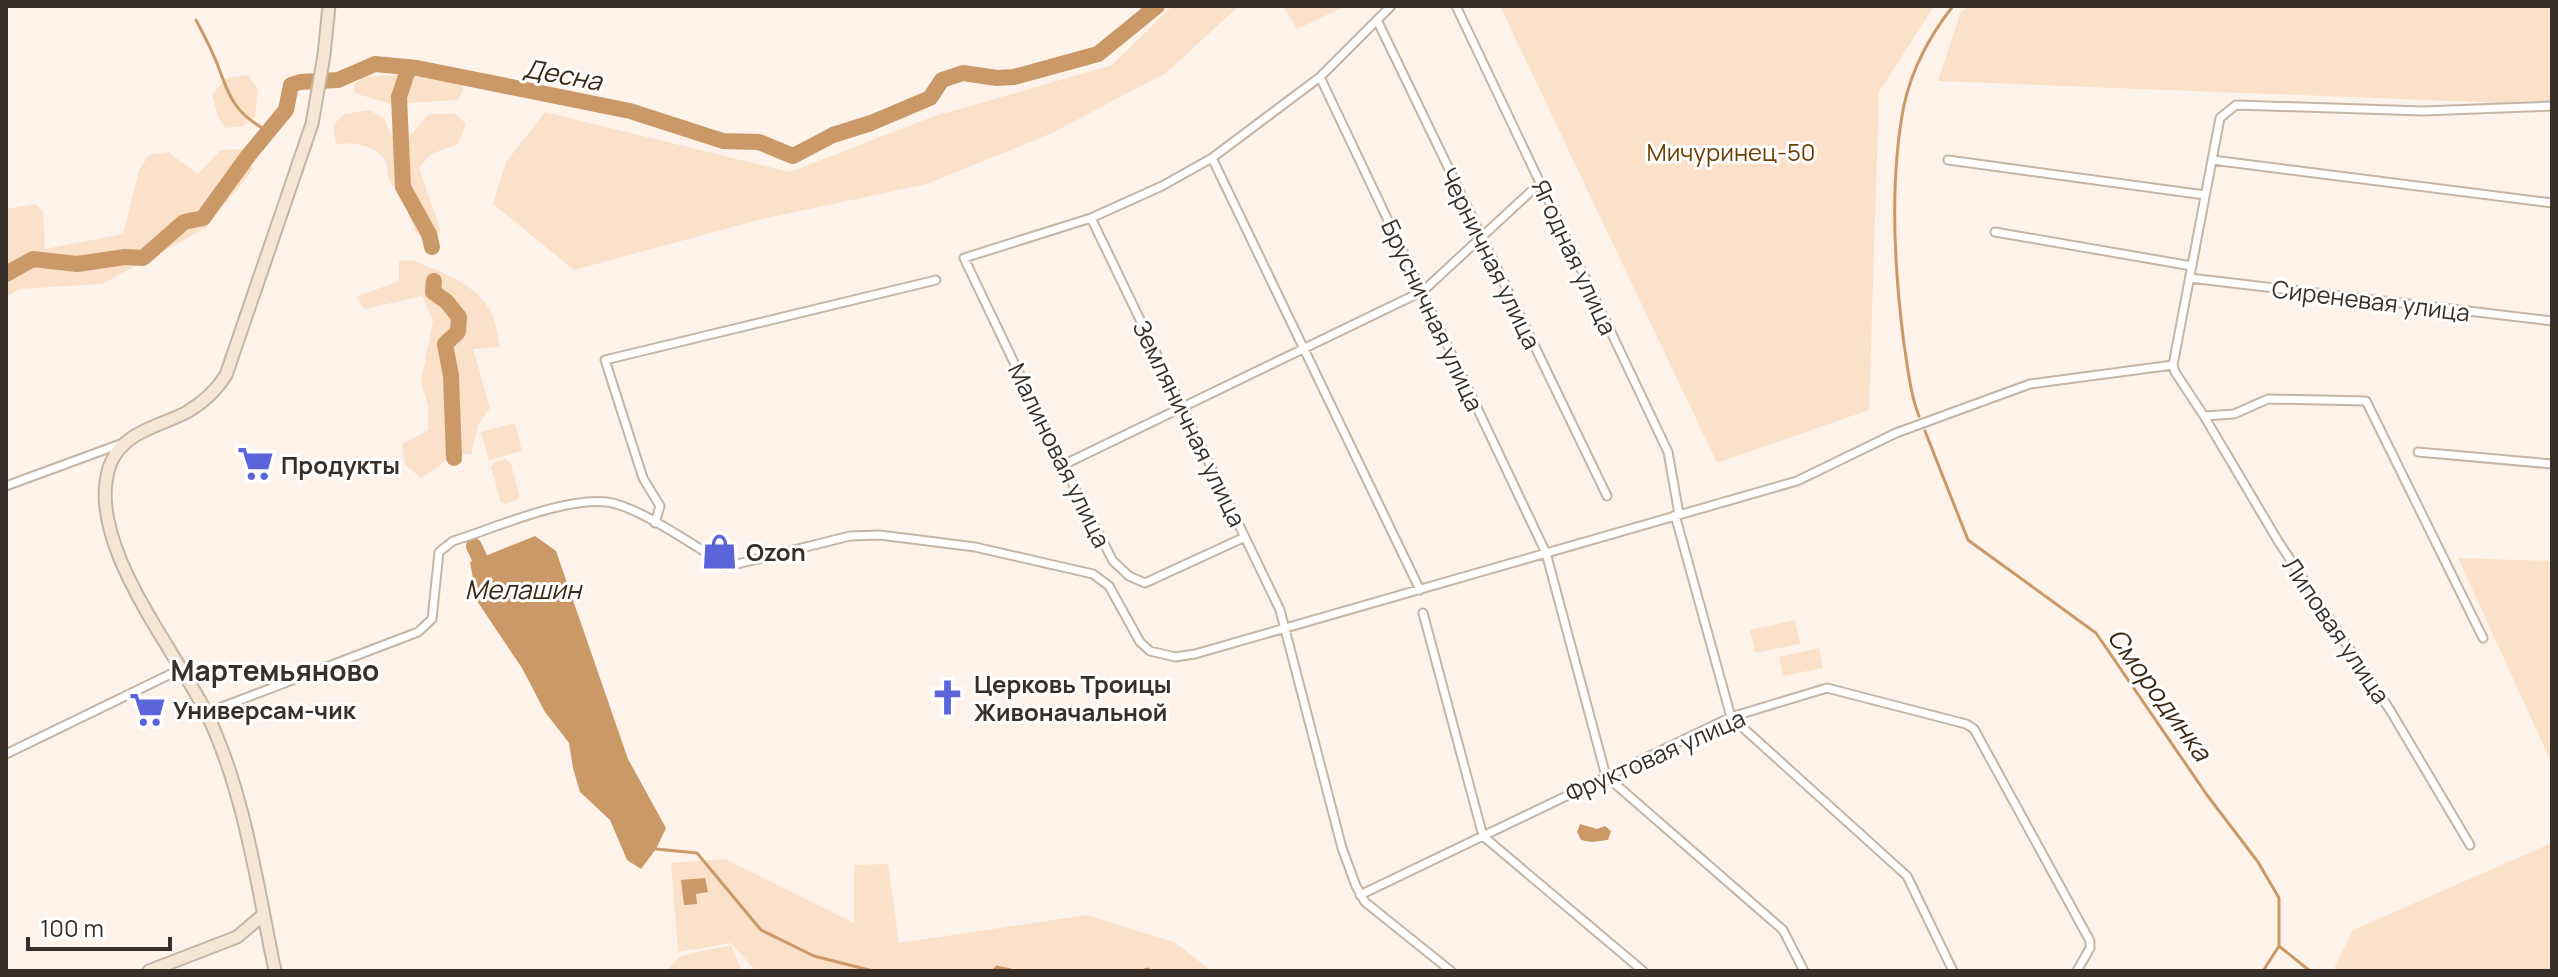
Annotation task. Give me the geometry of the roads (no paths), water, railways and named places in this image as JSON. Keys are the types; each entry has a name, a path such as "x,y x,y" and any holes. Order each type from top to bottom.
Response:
{"street":[{"path":"6,486 125,442 148,428 187,412 216,392 226,375 312,124 329,6"},
{"path":"1091,218 1162,186 1212,158 1320,77 1391,6"},
{"name":"Ягодная улица","path":"1456,6 1668,452 1677,514 1731,717"},
{"name":"Черничная улица","path":"1377,20 1607,496"},
{"name":"Брусничная улица","path":"1320,77 1546,553 1606,776"},
{"path":"206,713 418,632 432,619 439,552 453,541 567,505 607,502 655,523 725,567 850,536 880,535 975,547 1093,574 1109,586 1140,642 1150,651 1175,657 1195,654 1797,481 1896,433 2030,384 2173,365 2220,118 2236,105 2423,111 2552,106"},
{"path":"1212,158 1420,590"},
{"path":"1948,160 2205,195"},
{"path":"2212,160 2552,203"},
{"path":"1063,465 1423,291 1540,183"},
{"name":"Малиновая улица","path":"1091,218 964,258 1063,465 1113,561 1129,576 1145,583 1245,537"},
{"name":"Земляничная улица","path":"1091,218 1280,610 1285,629"},
{"path":"1995,232 2192,266"},
{"name":"Сиреневая улица","path":"2190,278 2552,321"},
{"path":"655,523 660,506 643,478 605,360 936,280"},
{"name":"Липовая улица","path":"2173,365 2278,541 2390,710 2470,845"},
{"path":"2204,416 2234,414 2268,399 2366,401 2483,638"},
{"path":"125,442 110,465 105,502 118,553 131,582 206,713 231,771 275,971"},
{"path":"2418,452 2552,464"},
{"path":"1423,613 1483,836 1643,971"},
{"path":"1285,629 1342,848 1360,895 1451,971"},
{"path":"6,754 181,669"},
{"name":"Фруктовая улица","path":"1360,895 1731,717 1831,688 1966,724 1974,729 2090,941 2090,948 2077,971"},
{"path":"1731,717 1907,876 1953,971"},
{"path":"1606,776 1783,930 1804,971"},
{"path":"149,971 237,937 263,915"}],"water":[{"name":"Мелашин","path":"535,536 556,551 628,759 666,828 641,869 627,860 610,820 580,792 569,743 545,712 522,668 477,601 470,562"},
{"path":"1580,824 1597,829 1605,826 1611,831 1608,840 1581,840 1577,832"},
{"path":"705,878 708,892 696,894 697,904 684,905 681,880"}],"waterway":[{"name":"Десна","path":"6,274 33,259 77,264 125,257 143,258 184,222 203,218 286,110 291,85 338,80 375,64 417,68 630,111 723,141 759,142 793,156 833,135 930,98 942,80 963,73 1014,77 1098,54 1157,6"},
{"name":"Смородинка","path":"1919,416 1908,372 1898,285 1896,164 1904,105 1912,78 1930,40 1953,6"},
{"path":"196,20 236,105 249,119 270,132"},
{"path":"409,67 399,97 403,187 429,234 432,247"},
{"path":"434,281 433,292 446,301 459,317 458,332 445,344 451,376 454,458"},
{"name":"Смородинка","path":"1925,431 1968,540 2096,633 2207,795 2258,862 2279,898 2279,946 2263,971"},
{"path":"474,546 479,557"},
{"path":"656,849 697,853 761,930 814,956 873,971"},
{"path":"2279,946 2310,971"},
{"path":"993,971 997,967 1015,971"},
{"path":"1141,971 1150,971"}],"place":[{"name":"Продукты","path":"255,464"},
{"name":"Ozon","path":"720,551"},
{"name":"Церковь Троицы Живоначальной","path":"948,697"},
{"name":"Универсам-чик","path":"147,709"}],"district":[{"name":"Мартемьяново","path":"275,670"}],"park label":[{"name":"Мичуринец-50","path":"1731,151"}]}
